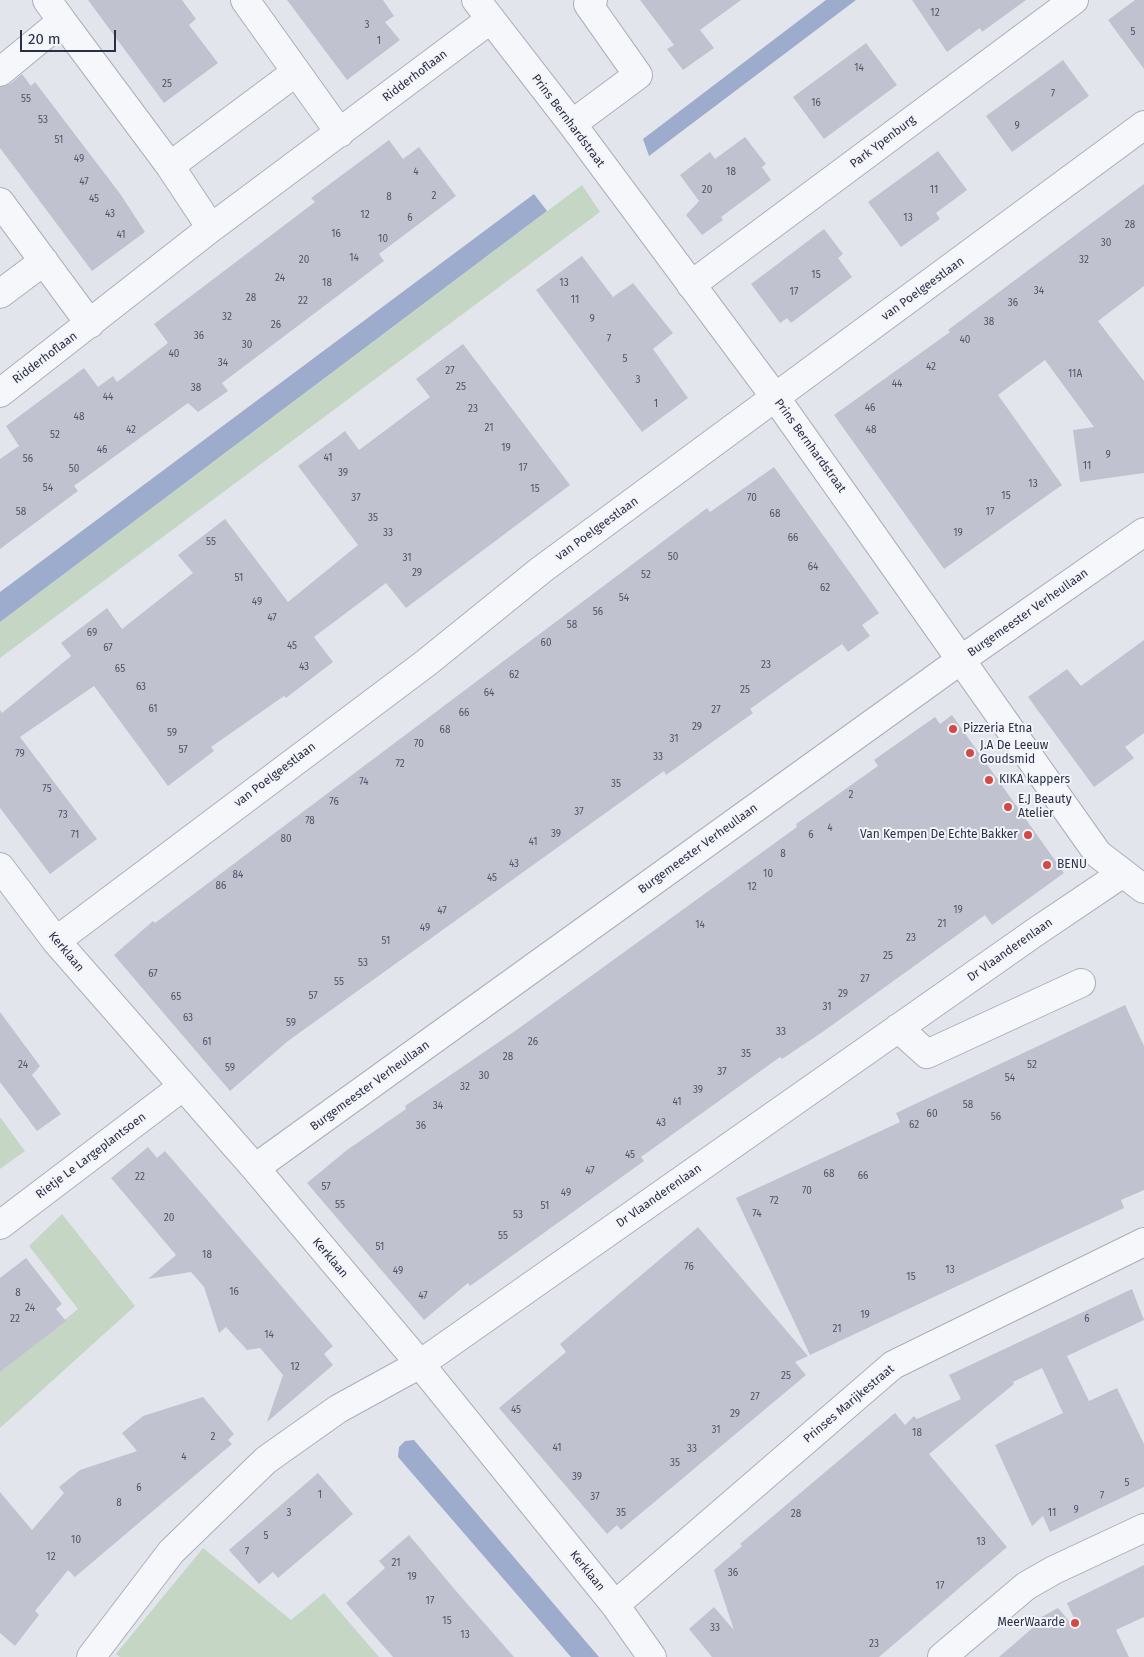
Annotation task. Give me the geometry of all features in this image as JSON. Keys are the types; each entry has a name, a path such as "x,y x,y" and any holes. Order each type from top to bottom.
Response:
{"street":[{"path":"245,0 340,133"},
{"name":"Park Ypenburg","path":"691,285 1074,0"},
{"path":"572,124 638,75 590,2"},
{"path":"0,72 54,10 170,166 212,228"},
{"name":"Prins Bernhardstraat","path":"484,10 572,124 775,397 1098,854 1133,881"},
{"name":"Ridderhoflaan","path":"0,393 212,228 340,133 484,10"},
{"path":"170,166 296,72"},
{"name":"van Poelgeestlaan","path":"56,941 426,663 541,570 1144,125"},
{"name":"Ridderhoflaan","path":"0,202 90,324"},
{"path":"0,294 44,260"},
{"name":"Burgemeester Verheullaan","path":"255,1168 962,659 1144,532"},
{"name":"Kerklaan","path":"0,866 56,941 255,1168 420,1364 615,1605 652,1657"},
{"name":"Dr Vlaanderenlaan","path":"91,1657 171,1552 266,1460 338,1409 420,1364 898,1028 1133,881"},
{"path":"898,1028 927,1054 1080,983"},
{"name":"Rietje Le Largeplantsoen","path":"0,1225 182,1087"},
{"name":"Prinses Marijkestraat","path":"615,1605 893,1365 1144,1242"},
{"path":"942,1657 1026,1586 1054,1570 1144,1528"}],"green space":[{"path":"582,185 600,212 0,658 0,622"},
{"path":"0,1117 25,1151 0,1169"},
{"path":"62,1214 135,1306 0,1428 0,1372 78,1309 29,1246"},
{"path":"203,1548 291,1620 324,1593 379,1657 120,1657 116,1654"}],"water":[{"path":"826,0 856,0 649,156 643,139"},
{"path":"534,194 547,211 0,622 0,592"},
{"path":"414,1440 599,1657 571,1657 398,1457 399,1447 405,1441"}],"building":[{"path":"88,0 182,0 196,19 189,25 218,63 164,103"},
{"path":"287,0 383,0 394,16 385,22 400,40 347,80"},
{"path":"640,0 741,0 700,30 714,48 683,70 667,49 674,45"},
{"path":"912,0 1026,0 982,32 980,28 947,52"},
{"path":"1135,0 1144,0 1144,69 1108,20"},
{"path":"866,43 897,85 824,139 793,97"},
{"path":"1063,60 1089,96 1012,152 986,116"},
{"path":"22,74 31,86 35,82 121,195 145,232 92,271 0,148 0,87 10,84"},
{"path":"745,137 766,164 762,167 771,180 721,217 723,220 702,235 686,215 699,201 680,175 710,152 715,159"},
{"path":"389,140 403,159 419,147 456,196 379,254 384,261 222,383 228,391 198,412 188,403 74,486 78,491 0,549 0,459 19,446 6,426 84,368 98,387 113,376 117,382 168,343 154,324 315,202 311,198"},
{"path":"938,151 967,190 936,213 940,219 901,247 868,202"},
{"path":"1144,184 1144,286 1098,321 1144,381 1144,473 1080,482 1073,430 1094,427 1045,360 998,395 1062,485 944,569 834,415 950,332 948,330"},
{"path":"824,229 843,254 838,258 852,277 791,323 787,318 780,323 751,284"},
{"path":"582,256 613,297 633,283 673,333 653,349 688,398 642,432 536,290"},
{"path":"463,344 570,485 406,608 386,583 314,637 333,662 286,698 284,696 211,747 214,751 168,786 94,686 20,737 97,839 50,874 0,808 0,710 2,713 71,656 61,643 107,608 122,629 193,573 178,555 225,519 288,602 358,545 298,466 345,431 359,450 430,397 416,379"},
{"path":"774,467 879,613 862,625 870,636 848,652 842,644 799,674 750,709 753,713 666,775 664,771 288,1041 230,1091 114,955 153,921 155,923 707,508 710,512"},
{"path":"1144,640 1144,733 1125,747 1134,758 1094,787 1028,697 1067,669 1081,686"},
{"path":"952,715 1064,873 992,925 985,915 824,1031 782,1059 780,1057 641,1157 644,1161 470,1286 468,1283 424,1320 307,1183 347,1150 406,1109 405,1106 515,1031 797,827 796,824 878,766 874,760 935,717 940,724"},
{"path":"1125,1005 1144,1046 1144,1190 1121,1200 1124,1208 810,1355 736,1198 900,1122 896,1113"},
{"path":"0,1012 40,1066 32,1075 61,1114 37,1131 0,1082"},
{"path":"148,1147 157,1158 165,1151 333,1346 324,1354 333,1365 267,1422 283,1375 260,1348 247,1350 226,1327 219,1333 204,1287 191,1272 148,1279 176,1255 111,1178"},
{"path":"698,1227 808,1356 795,1362 806,1375 621,1530 617,1525 607,1534 499,1408 566,1352 560,1344"},
{"path":"26,1258 62,1304 56,1309 66,1321 0,1372 0,1278"},
{"path":"1132,1289 1144,1320 1067,1356 1089,1401 1117,1388 1144,1444 1144,1487 1050,1532 1043,1516 1032,1526 995,1445 1063,1413 1042,1368 1013,1382 1014,1384 929,1454 1007,1547 879,1657 712,1657 689,1629 714,1607 734,1630 714,1570 742,1546 740,1544 895,1413 905,1425 914,1416 917,1419 961,1399 949,1375"},
{"path":"203,1397 234,1434 228,1440 232,1444 75,1577 68,1570 35,1611 39,1615 15,1646 0,1633 0,1492 32,1530 64,1493 59,1487 80,1470 137,1451 122,1433 143,1416"},
{"path":"318,1473 353,1514 278,1578 273,1572 259,1584 229,1550"},
{"path":"409,1535 514,1657 393,1657 363,1623 346,1603 385,1568 379,1561"},
{"path":"1144,1565 1144,1617 1116,1630 1129,1657 999,1657 1036,1625 1034,1621 1058,1608 1074,1627 1077,1625 1067,1603"}],"place":[{"name":"Pizzeria Etna","path":"953,729"},
{"name":"J.A De Leeuw Goudsmid","path":"970,753"},
{"name":"KIKA kappers","path":"989,780"},
{"name":"E.J Beauty Atelier","path":"1008,807"},
{"name":"Van Kempen De Echte Bakker","path":"1028,835"},
{"name":"BENU","path":"1047,865"},
{"name":"MeerWaarde","path":"1075,1623"}]}
